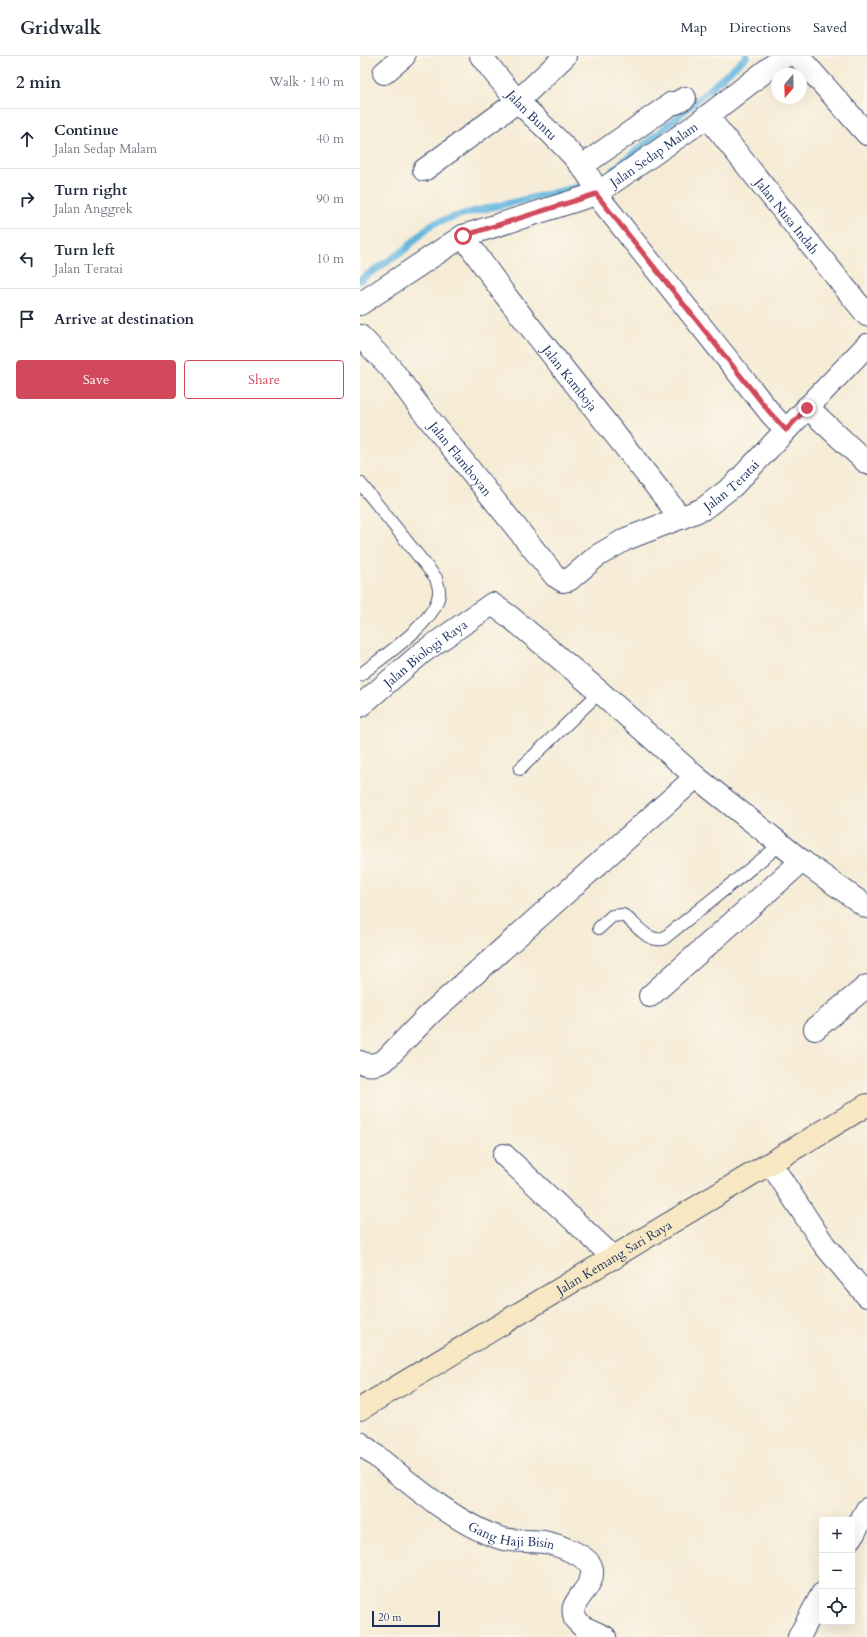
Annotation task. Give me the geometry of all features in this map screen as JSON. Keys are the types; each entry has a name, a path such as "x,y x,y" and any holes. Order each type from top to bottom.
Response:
{"main road":[{"name":"Jalan Kemang Sari Raya","path":"360,1409 771,1164 867,1105"}],"street":[{"path":"384,73 404,56"},
{"name":"Jalan Buntu","path":"481,56 518,101 590,180 771,414 786,430"},
{"path":"424,170 518,101 565,56"},
{"name":"Jalan Sedap Malam","path":"360,304 463,236 590,180 707,116 785,56"},
{"path":"798,56 867,134"},
{"path":"590,180 672,103 676,103 685,98"},
{"name":"Jalan Nusa Indah","path":"707,116 867,315"},
{"name":"Jalan Kamboja","path":"463,236 505,295 681,518"},
{"name":"Jalan Flamboyan","path":"360,336 390,367 418,405 546,564 556,576 563,580"},
{"name":"Jalan Teratai","path":"563,580 569,580 597,556 626,539 703,509 733,486 867,345"},
{"path":"807,408 867,463"},
{"name":"Jalan Biologi Raya","path":"360,706 423,652 492,604 509,616 600,692"},
{"path":"600,692 696,777 802,861 867,907"},
{"path":"360,1062 365,1065 375,1065 384,1061 432,1012 696,777"},
{"path":"650,996 802,861"},
{"path":"815,1029 867,986"},
{"path":"504,1155 614,1258"},
{"path":"771,1164 825,1246 867,1296"},
{"name":"Gang Haji Bisin","path":"360,1443 461,1520 483,1532 504,1539 557,1544 589,1562 592,1568 591,1576 586,1589 574,1607 575,1619 583,1627 605,1637"},
{"path":"855,1531 867,1509"},
{"path":"799,1637 819,1600"}],"lane":[{"path":"360,483 436,578 440,593 436,606 425,622 360,674"},
{"path":"520,769 600,692"},
{"path":"599,928 612,916 618,914 627,918 648,937 657,940 663,939 781,844"}],"waterway":[{"path":"613,170 679,116 747,56"},
{"path":"360,280 402,252 432,224 463,214 591,184"}],"route":[{"path":"463,236 596,194 771,414 786,430 807,408"}]}
